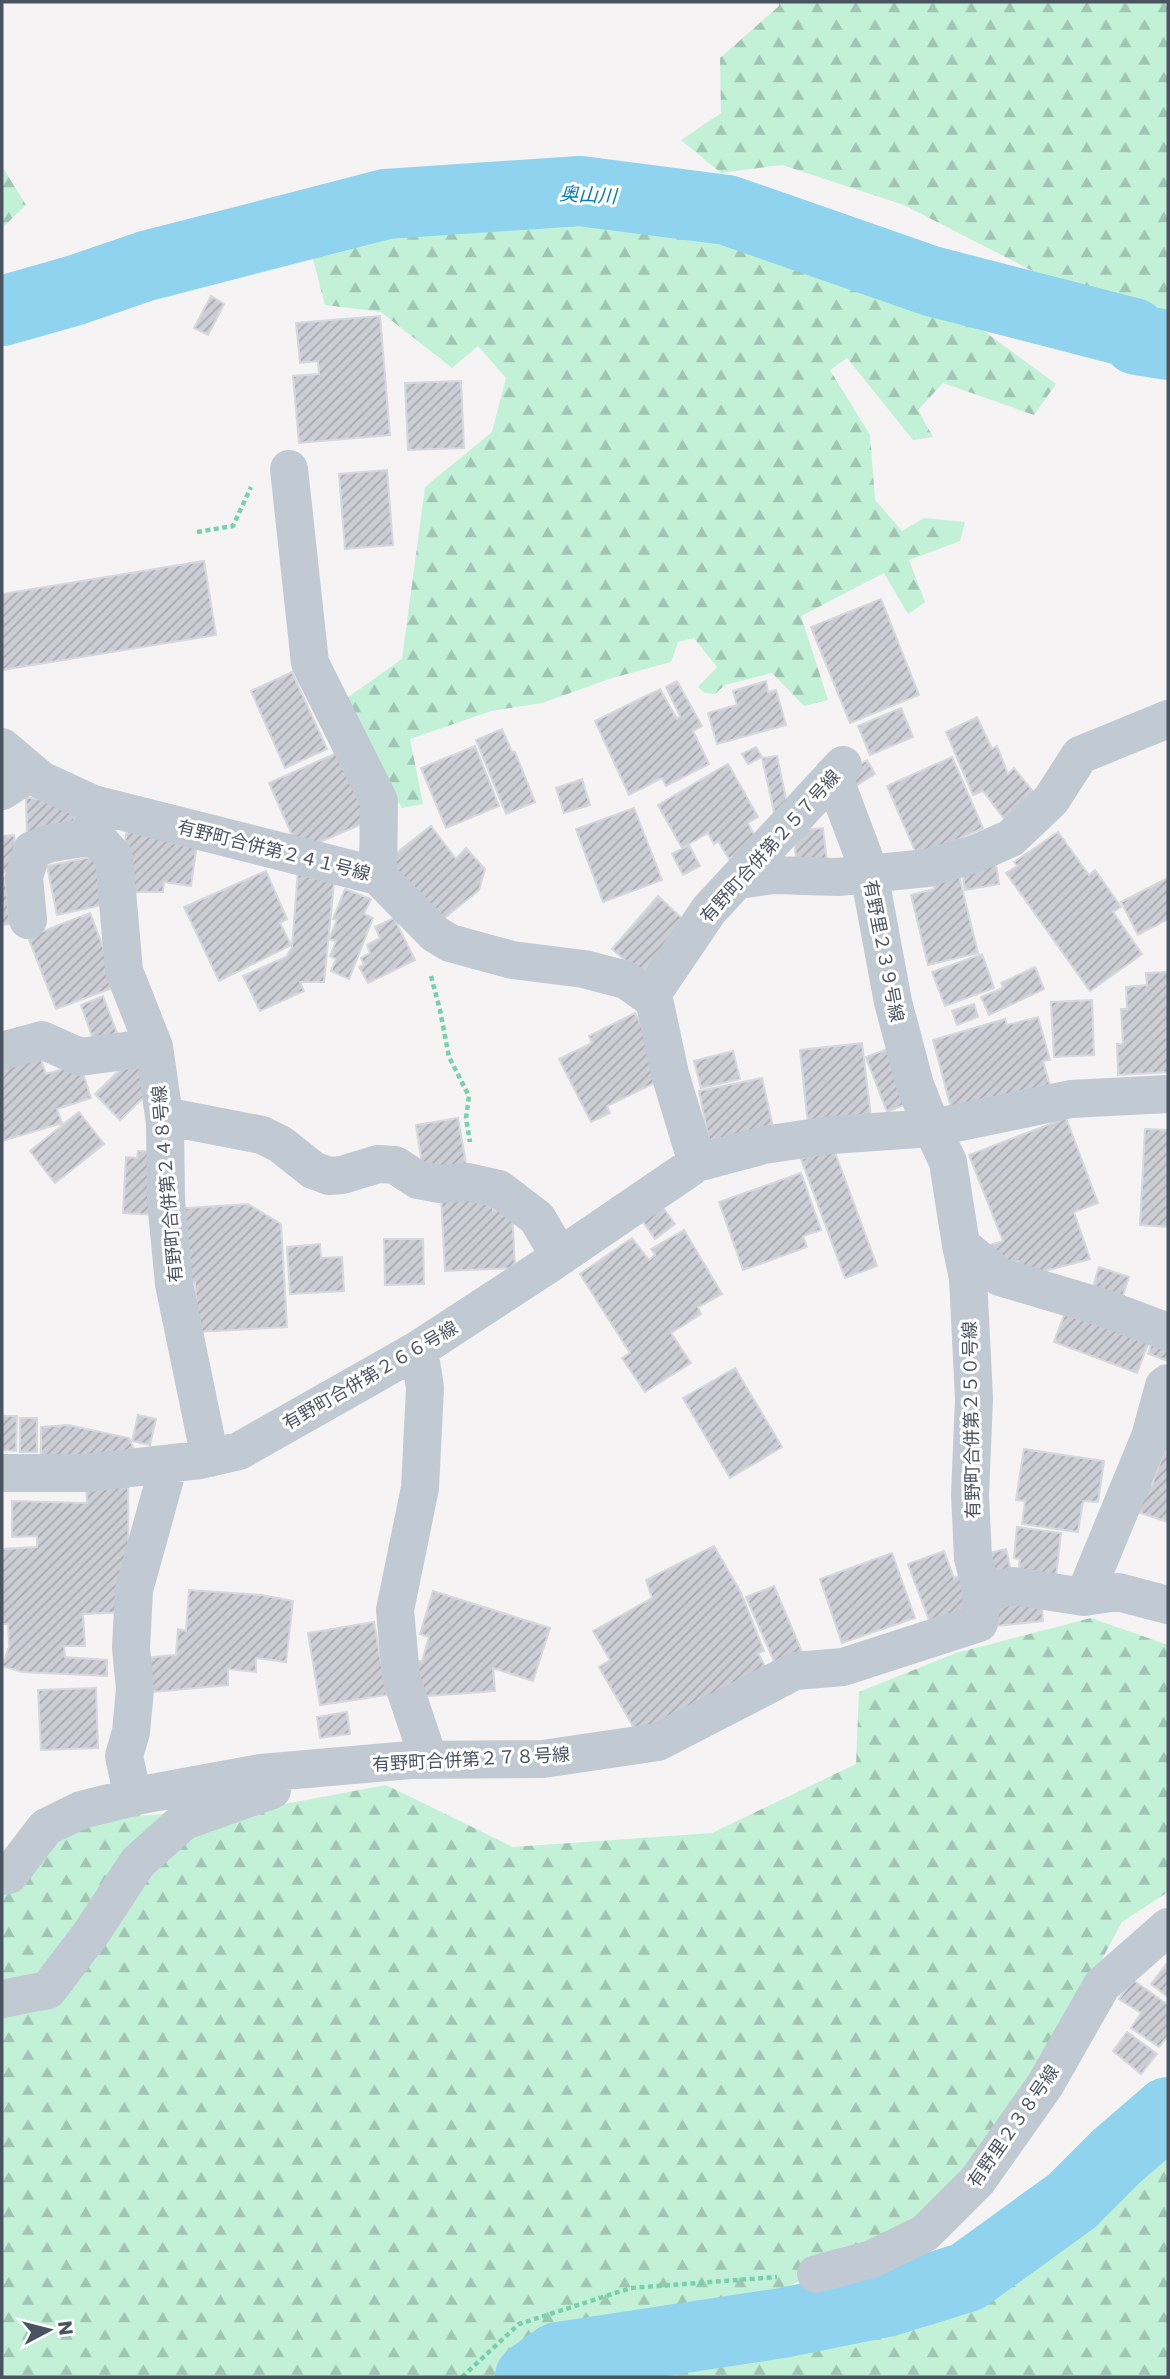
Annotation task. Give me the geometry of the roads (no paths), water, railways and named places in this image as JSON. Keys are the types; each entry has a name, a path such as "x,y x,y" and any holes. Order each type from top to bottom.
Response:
{"street":[{"path":"289,469 310,663 379,801 378,876"},
{"path":"738,880 774,875 838,877 927,868 975,854 1011,838 1051,800 1080,755 1168,719"},
{"name":"有野町合併第２４１号線","path":"2,747 16,782 40,779 94,820 378,876 435,934 450,943 512,960 584,969 626,980 650,997"},
{"name":"有野里２３９号線","path":"838,770 868,873 893,1002 915,1085 932,1128"},
{"name":"有野町合併第２５７号線","path":"650,997 709,910 838,770"},
{"path":"28,920 24,877 32,850 94,820"},
{"name":"有野町合併第２４８号線","path":"94,820 114,857 124,971 154,1047 164,1116 166,1200 174,1284 210,1458"},
{"path":"650,997 655,1004 670,1074 697,1163 764,1145 831,1135 932,1128 1071,1099 1168,1094"},
{"path":"2,1051 42,1040 80,1057 154,1047"},
{"path":"164,1116 262,1135 280,1144 313,1170 329,1175 378,1164 396,1165 418,1180 440,1184 468,1182 499,1189 537,1218 560,1257"},
{"path":"932,1128 948,1162 961,1245 1000,1277 1104,1308 1168,1332"},
{"name":"有野町合併第２６６号線","path":"2,1473 86,1473 169,1464 239,1451 419,1349 697,1163"},
{"name":"有野町合併第２５０号線","path":"961,1245 968,1278 974,1398 970,1494 973,1558 982,1593"},
{"path":"419,1349 425,1388 420,1488 395,1610 401,1677 429,1760"},
{"path":"1084,1597 1150,1437 1164,1386 1168,1383"},
{"path":"133,1798 124,1756 131,1732 135,1689 131,1648 134,1590 169,1464"},
{"path":"982,1593 1013,1586 1084,1597 1118,1592 1168,1605"},
{"name":"有野町合併第２７８号線","path":"2,1876 9,1875 46,1826 81,1810 133,1798 276,1771 429,1760 543,1759 658,1742 795,1671 843,1667 979,1623 982,1593"},
{"path":"2,1999 48,1990 92,1932 138,1862 184,1821 273,1790 276,1771"},
{"name":"有野里２３８号線","path":"816,2274 872,2259 925,2233 943,2216 978,2180 1038,2095 1102,1985 1168,1927"}],"waterway":[{"name":"奥山川","path":"2,311 146,266 386,204 580,191 727,210 931,281 1133,333 1137,340 1168,345"},
{"path":"530,2377 558,2357 782,2323 886,2302 967,2277 1072,2201 1117,2156 1168,2112"}]}
